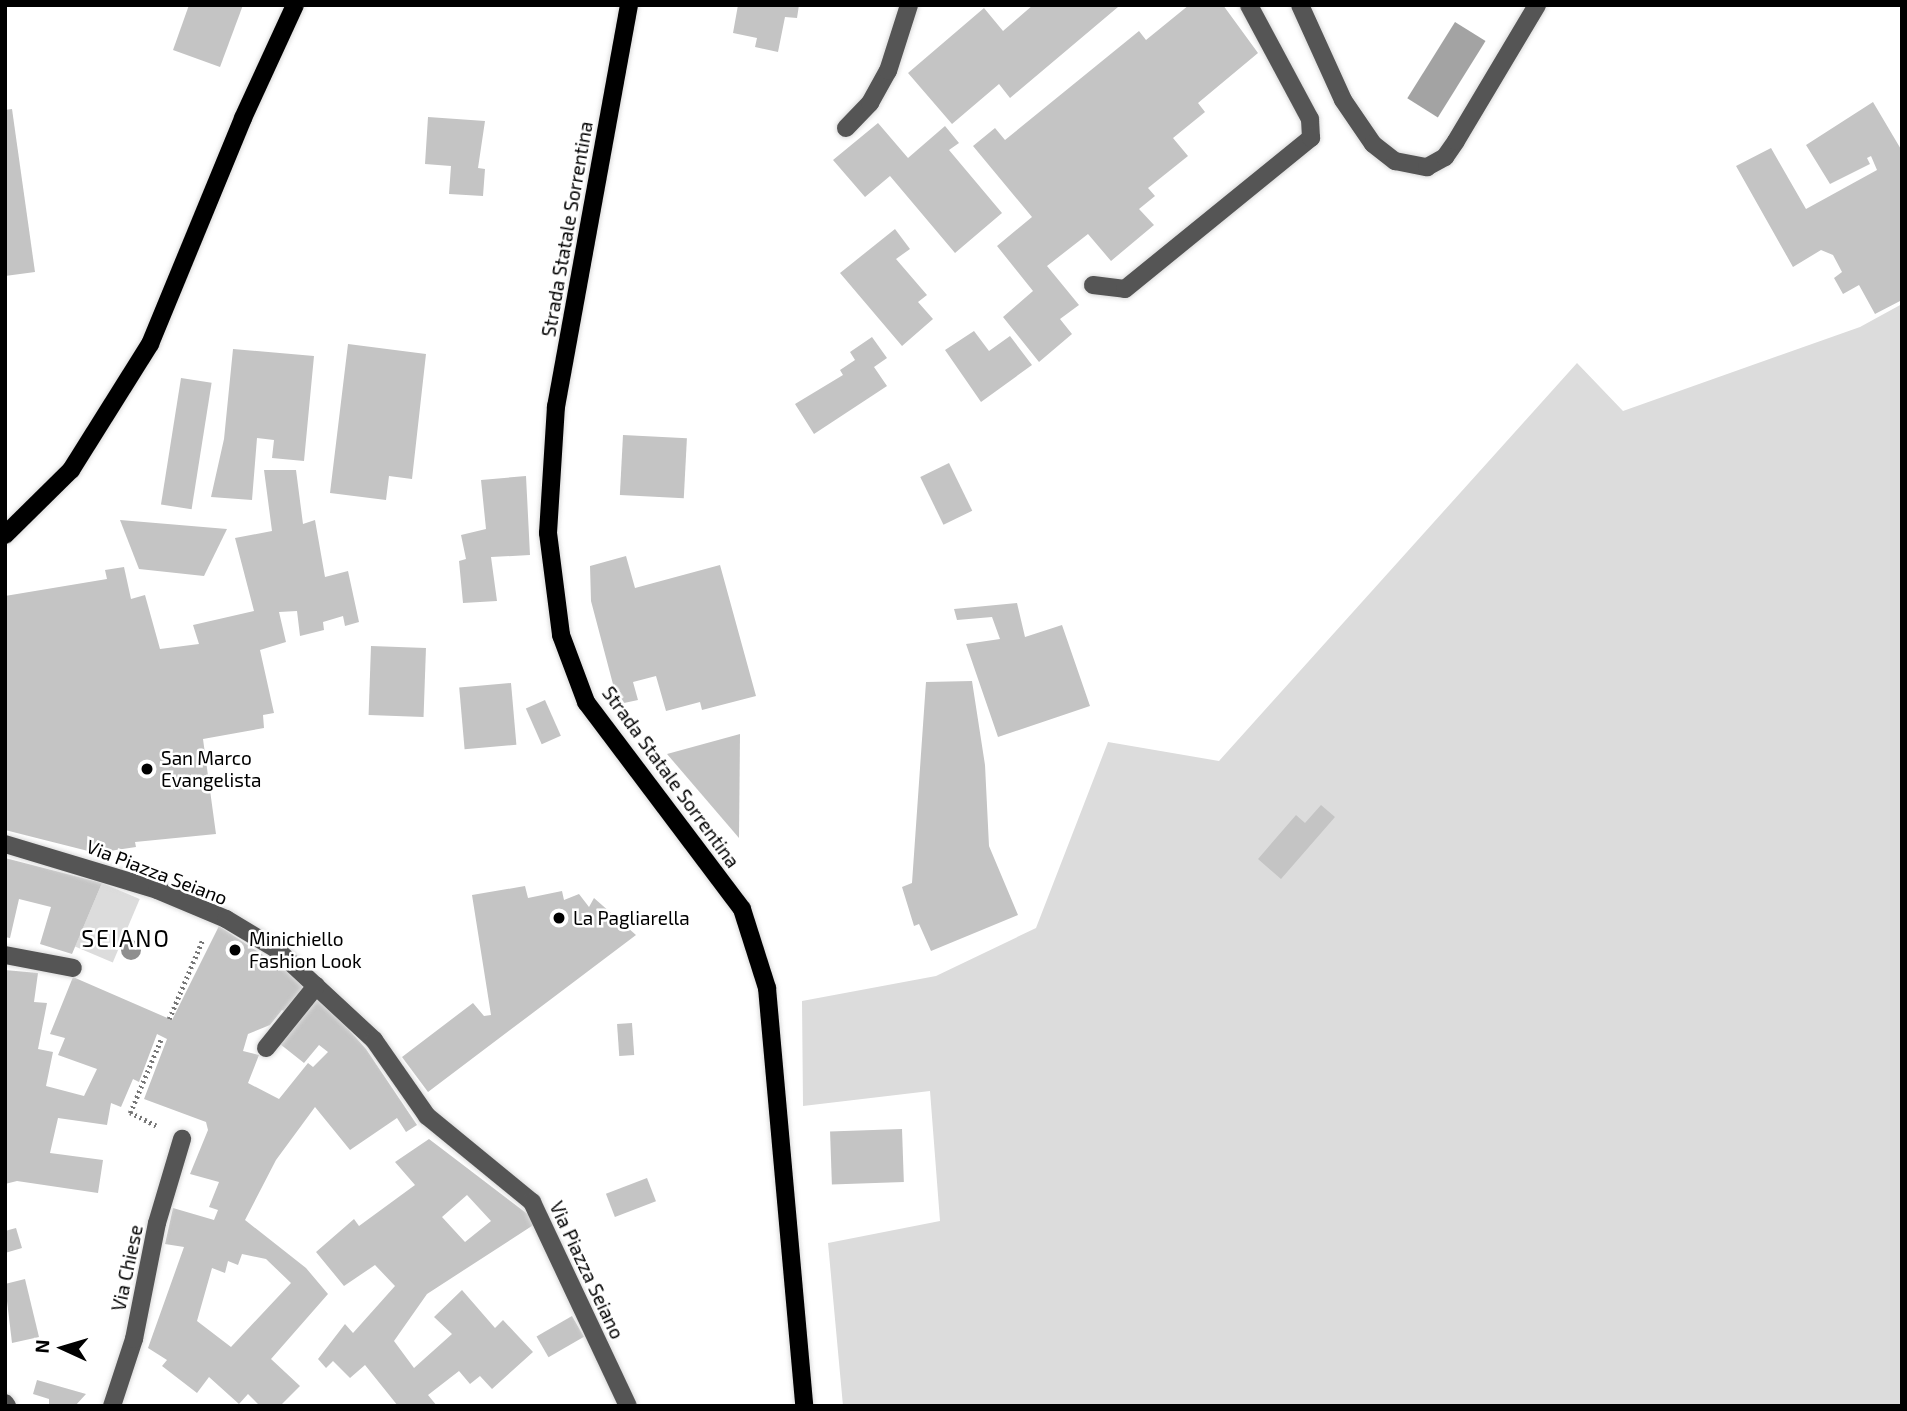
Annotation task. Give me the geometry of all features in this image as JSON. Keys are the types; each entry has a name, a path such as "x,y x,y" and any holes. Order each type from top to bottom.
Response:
{"main road":[{"path":"5,536 71,470 150,344 243,118 295,5"},
{"name":"Strada Statale Sorrentina","path":"629,5 556,406 548,533 561,635 586,702 743,909 767,988 804,1406"}],"street":[{"path":"846,128 870,103 888,71 909,5"},
{"path":"1093,285 1125,289 1311,138 1310,119 1249,5"},
{"path":"1300,5 1343,100 1374,144 1395,161 1427,167 1445,156 1456,141 1537,5"},
{"name":"Via Piazza Seiano","path":"5,844 107,872 213,914 268,942 374,1040 427,1116 532,1202 628,1406"},
{"path":"5,956 73,968"},
{"path":"266,1048 316,986"},
{"name":"Via Chiese","path":"111,1406 134,1339 157,1223 182,1139"}],"path":[{"path":"169,1019 213,914"},
{"path":"162,1037 130,1113 182,1139"}],"shaded area":[{"path":"1455,22 1486,41 1438,117 1407,98"},
{"path":"1902,304 1902,1406 843,1406 828,1243 940,1221 930,1091 803,1106 802,1001 936,976 1036,928 1108,742 1219,761 1577,363 1623,411 1860,327"},
{"path":"102,883 140,899 113,963 75,947"}],"building":[{"path":"189,5 243,5 220,67 173,50"},
{"path":"738,5 799,5 797,18 785,17 778,52 755,47 757,38 733,33"},
{"path":"1033,5 1118,7 1010,98 999,84 952,124 908,73 984,8 1003,31"},
{"path":"1189,5 1223,5 1258,53 1198,103 1205,112 1173,138 1188,156 1148,188 1155,196 1139,209 1154,225 1111,261 1088,234 1047,266 1079,305 1060,319 1072,334 1039,362 1003,317 1033,291 997,246 1032,217 973,146 995,128 1005,140 1139,31 1146,40"},
{"path":"1873,102 1902,151 1902,300 1875,314 1859,285 1843,294 1834,278 1842,272 1833,255 1821,250 1793,267 1736,166 1771,148 1806,209 1877,170 1871,156 1867,158 1870,164 1830,184 1806,145"},
{"path":"12,109 35,272 5,276 5,110"},
{"path":"428,117 485,121 478,168 485,169 483,196 449,194 451,166 425,164"},
{"path":"878,123 908,158 945,126 959,143 949,150 1002,213 955,253 890,176 865,197 833,160"},
{"path":"895,229 910,249 896,259 927,295 918,302 933,319 902,346 840,273"},
{"path":"974,331 989,351 1010,336 1032,365 981,402 945,350"},
{"path":"872,337 887,358 874,367 887,386 814,434 795,404 843,375 840,370 855,360 850,352"},
{"path":"348,344 426,354 412,479 389,476 386,500 330,493"},
{"path":"233,349 314,356 304,461 272,458 274,440 257,438 252,500 211,497 224,439"},
{"path":"181,378 212,383 192,509 161,504"},
{"path":"623,435 687,438 684,498 620,495"},
{"path":"949,463 972,511 943,525 920,477"},
{"path":"264,470 296,470 303,524 315,520 325,577 348,571 359,622 345,626 343,616 323,622 324,630 300,636 297,611 279,612 286,642 260,650 274,713 263,715 264,728 203,739 216,834 135,842 136,847 96,853 5,830 5,596 107,579 105,570 124,567 131,599 145,595 160,649 199,644 193,625 254,611 235,538 272,531"},
{"path":"526,476 530,555 491,557 497,601 463,603 459,561 466,559 461,535 486,529 481,480"},
{"path":"120,520 227,529 204,576 139,569"},
{"path":"626,556 635,588 720,565 756,696 702,710 700,702 666,711 656,676 633,682 638,700 624,703 614,688 591,601 590,566"},
{"path":"1017,603 1025,637 1062,625 1090,706 998,737 966,644 1000,639 992,617 957,620 954,609"},
{"path":"371,646 426,648 424,717 369,715"},
{"path":"972,681 985,765 989,846 1018,915 931,951 919,924 914,926 902,887 912,883 926,682"},
{"path":"511,683 516,745 465,749 459,688"},
{"path":"545,700 561,736 542,744 526,709"},
{"path":"740,734 739,838 667,754"},
{"path":"1321,805 1335,817 1281,879 1258,859 1296,815 1305,823"},
{"path":"5,858 102,883 72,954 40,944 51,907 19,899 10,938 5,937"},
{"path":"525,886 528,898 562,891 564,900 579,894 589,907 594,898 636,935 428,1092 402,1057 473,1003 484,1016 491,1015 472,895"},
{"path":"219,926 307,984 286,1012 282,1010 270,1025 248,1034 243,1051 259,1055 248,1083 279,1099 308,1063 313,1067 328,1052 319,1045 304,1063 280,1044 318,995 366,1049 417,1125 406,1132 397,1118 350,1150 315,1107 276,1160 245,1220 306,1268 328,1294 271,1359 300,1386 280,1406 260,1406 248,1394 239,1404 209,1377 197,1393 162,1366 167,1360 148,1348 184,1247 165,1244 173,1208 214,1220 218,1210 209,1207 219,1182 190,1174 208,1130 206,1122 144,1099 167,1039 157,1034 139,1082 133,1079 121,1107 111,1103 107,1125 58,1118 50,1153 103,1160 98,1193 17,1181 5,1184 5,970 38,973 34,1002 47,1003 38,1049 53,1052 46,1086 84,1096 97,1069 58,1055 65,1038 50,1034 73,977 172,1020","holes":["242,1254 266,1259 291,1283 231,1347 197,1321 212,1268 225,1273 228,1261 238,1265"]},
{"path":"632,1023 634,1055 619,1056 617,1024"},
{"path":"902,1129 904,1182 832,1184 830,1132"},
{"path":"429,1139 538,1222 427,1294 394,1341 414,1368 452,1334 434,1317 462,1290 495,1328 503,1320 533,1352 492,1389 480,1376 470,1384 459,1371 428,1395 437,1406 398,1406 365,1365 350,1378 333,1361 326,1368 318,1359 345,1324 353,1333 395,1286 375,1265 344,1286 316,1252 354,1219 359,1226 415,1185 395,1162","holes":["467,1195 491,1221 465,1242 442,1217"]},
{"path":"647,1178 656,1201 615,1217 606,1194"},
{"path":"16,1228 22,1248 5,1253 5,1231"},
{"path":"25,1279 39,1337 12,1343 5,1284"},
{"path":"572,1316 584,1337 548,1357 536,1336"},
{"path":"37,1380 86,1394 75,1406 49,1406 49,1399 33,1394"}],"place":[{"name":"San Marco Evangelista","path":"147,769"},
{"name":"La Pagliarella","path":"559,918"},
{"name":"Minichiello Fashion Look","path":"235,950"}],"district":[{"name":"SEIANO","path":"126,938"}]}
